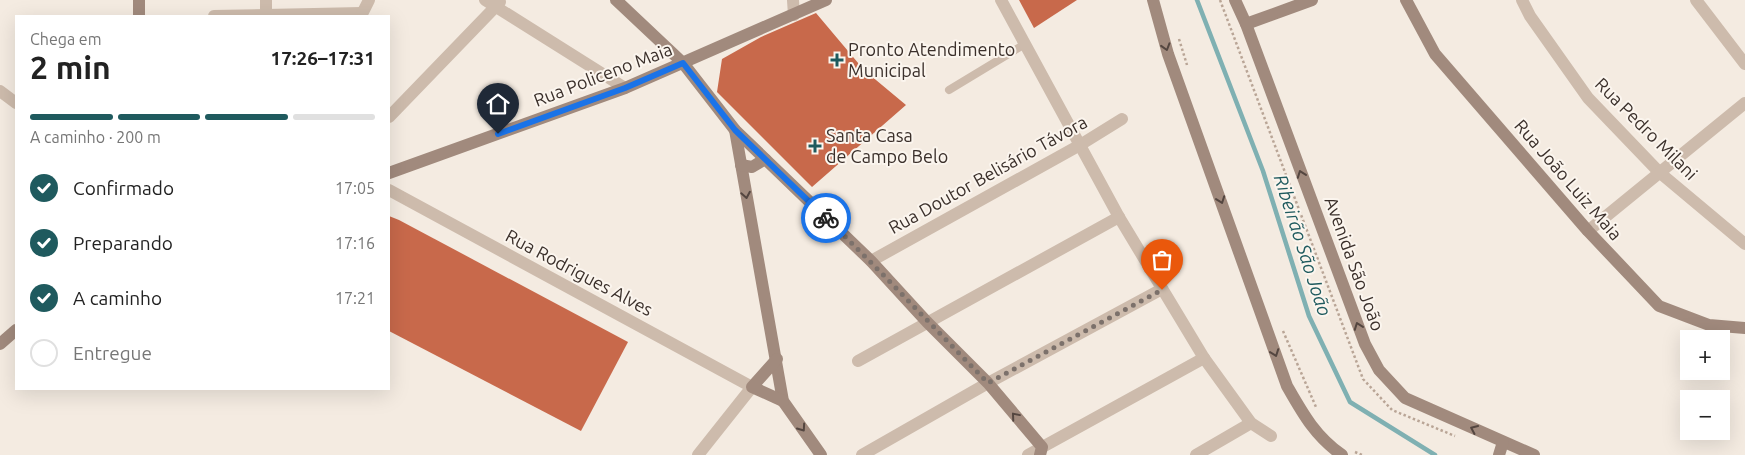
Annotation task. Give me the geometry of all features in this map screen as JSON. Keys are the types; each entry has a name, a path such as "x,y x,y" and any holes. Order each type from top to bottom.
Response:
{"street":[{"path":"139,0 139,15"},
{"path":"266,0 266,14"},
{"path":"240,15 362,14 369,0"},
{"path":"616,0 683,63 735,130 871,261 927,322 988,383 1044,452"},
{"path":"793,0 794,15"},
{"name":"Rua Policeno Maia","path":"390,173 625,88 826,0"},
{"path":"1001,0 1119,217 1204,358 1251,423 1271,436"},
{"path":"1153,0 1168,54 1287,386 1306,420 1333,448 1348,453"},
{"name":"Avenida São João","path":"1235,0 1246,24 1365,344 1379,370 1404,398 1534,455"},
{"path":"1246,24 1312,0"},
{"name":"Rua João Luiz Maia","path":"1406,0 1434,54 1588,231 1659,306 1709,326 1745,328"},
{"name":"Rua Pedro Milani","path":"1522,0 1530,16 1588,98 1659,172 1745,244"},
{"path":"1696,0 1745,64"},
{"path":"390,116 494,2 625,88"},
{"path":"0,91 15,102"},
{"path":"1588,231 1745,103"},
{"name":"Rua Doutor Belisário Távora","path":"871,261 1122,119"},
{"path":"735,130 783,401 821,455"},
{"path":"741,165 752,167 765,159"},
{"name":"Rua Rodrigues Alves","path":"390,191 752,387"},
{"path":"858,361 1119,217"},
{"path":"862,455 988,383 1162,290"},
{"path":"0,344 15,331"},
{"path":"1028,455 1044,452 1204,358"},
{"path":"698,455 752,387 777,359"},
{"path":"752,387 783,401"},
{"path":"1196,455 1251,423"},
{"path":"1499,455 1503,442"}],"lane":[{"path":"949,90 1025,44"}],"path":[{"path":"1177,34 1188,67"},
{"path":"1282,330 1317,408"},
{"path":"1348,453 1362,455"}],"building":[{"path":"1019,0 1077,0 1034,28"},
{"name":"Santa Casa de Campo Belo","path":"816,13 864,70 906,105 812,187 717,92 722,59 761,37"},
{"path":"390,216 628,342 581,431 390,332"}],"waterway":[{"name":"Ribeirão São João","path":"1197,0 1263,171 1309,316 1350,402 1435,455"}],"way so far":[{"path":"826,218 871,261 927,322 988,383 1162,290"}],"place":[{"name":"Pronto Atendimento Municipal","path":"837,60"},
{"name":"Santa Casa de Campo Belo","path":"815,146"}],"route":[{"path":"498,134 625,88 683,63 735,130 826,218"}]}
